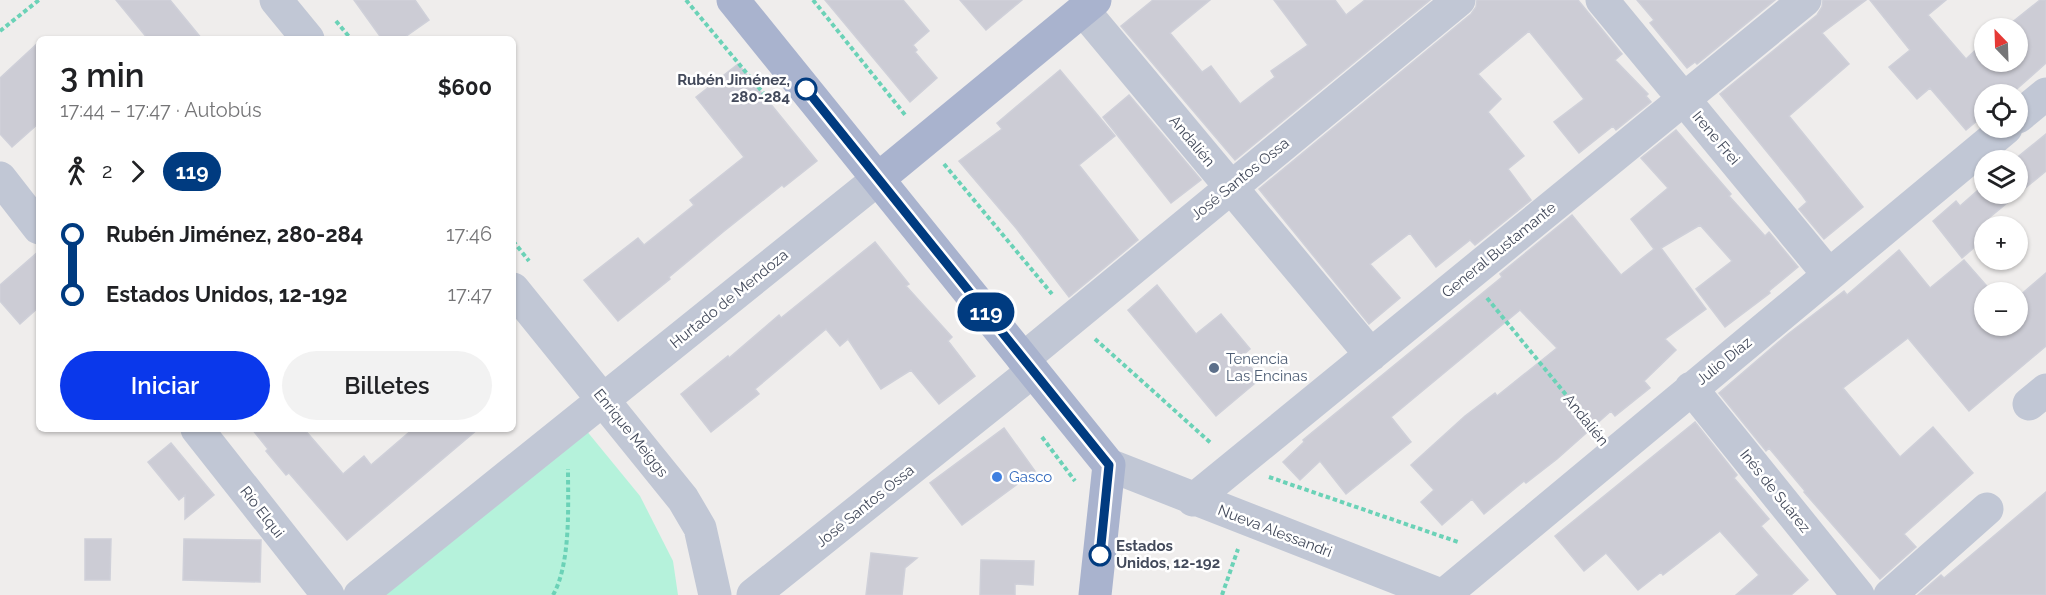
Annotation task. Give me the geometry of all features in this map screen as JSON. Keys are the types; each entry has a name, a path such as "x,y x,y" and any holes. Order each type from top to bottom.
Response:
{"main road":[{"path":"733,0 1109,465 1095,595"},
{"name":"Hurtado de Mendoza","path":"878,179 1089,5"}],"street":[{"path":"276,0 306,36"},
{"name":"José Santos Ossa","path":"753,595 1028,365 1230,186 1459,0"},
{"name":"Irene Frei","path":"1602,0 1829,275"},
{"name":"General Bustamante","path":"1193,500 1805,0"},
{"name":"Andalién","path":"1089,5 1230,186 1371,355"},
{"path":"2028,109 2046,94"},
{"name":"Julio Díaz","path":"1443,595 1994,138"},
{"path":"0,178 36,224"},
{"name":"Hurtado de Mendoza","path":"360,595 878,179"},
{"name":"Enrique Meiggs","path":"516,293 683,499 700,528 716,595"},
{"name":"Inés de Suárez","path":"1691,388 1858,595"},
{"name":"Río Elqui","path":"199,432 328,595"},
{"name":"Nueva Alessandri","path":"1109,465 1193,500 1443,595"},
{"path":"1890,595 1987,509"}],"path":[{"path":"0,31 39,0"},
{"name":"Andalién","path":"1468,275 1614,453"},
{"path":"552,595 557,586 567,541 568,455 571,425"},
{"path":"1222,595 1238,548"}],"green space":[{"path":"581,424 640,496 673,561 678,595 371,595"}],"building":[{"path":"116,0 170,0 200,36 146,36"},
{"path":"354,0 415,0 429,20 406,36 380,36"},
{"path":"825,0 903,0 929,31 913,45 917,50 915,52 937,78 910,102"},
{"path":"960,0 1022,0 986,30"},
{"path":"1153,0 1210,0 1170,33 1202,72 1211,66 1240,104 1275,77 1271,71 1308,45 1274,0 1335,0 1346,15 1365,0 1430,0 1235,160 1121,26"},
{"path":"1477,0 1578,0 1622,54 1615,60 1648,94 1646,96 1651,102 1616,130 1613,126 1579,153 1554,122 1584,99 1529,31 1478,74 1501,99 1488,112 1524,156 1508,169 1531,200 1475,245 1470,240 1436,267 1410,233 1370,264 1400,298 1369,324 1259,189 1471,14 1476,7"},
{"path":"1637,0 1775,0 1697,64 1695,62 1687,68 1650,23 1654,20"},
{"path":"1823,0 1866,0 1822,33 1849,64 1789,116 1863,207 1824,239 1799,209 1807,202 1802,195 1720,94 1817,15"},
{"path":"1870,0 1946,0 1928,15 1966,59 1974,51 1974,72 2028,72 2028,18 2018,18 2040,0 2046,0 2046,63 2022,84 1974,84 1974,123 1966,130 1930,88 1917,99 1889,67 1910,50"},
{"path":"36,45 36,126 12,147 0,134 0,78"},
{"path":"738,64 817,161 784,187 782,185 723,232 618,321 584,280 638,238 644,245 694,205 690,200 744,157 696,97"},
{"path":"1060,70 1115,136 1079,165 1138,240 1069,297 1016,228 959,161 1002,129 997,123"},
{"path":"1129,95 1201,180 1171,203 1103,117"},
{"path":"1676,130 1731,194 1729,196 1765,236 1769,232 1798,267 1769,291 1770,293 1725,327 1696,289 1732,261 1700,225 1661,248 1706,309 1665,339 1676,350 1644,381 1650,388 1615,416 1611,411 1557,459 1526,483 1524,481 1484,514 1472,499 1442,525 1421,502 1434,490 1411,465 1465,416 1495,393 1497,396 1557,348 1520,310 1391,417 1411,442 1346,494 1320,461 1300,480 1283,462 1304,442 1303,440 1502,277 1500,274 1572,215 1621,275 1654,249 1631,219 1668,188 1641,158"},
{"path":"2046,134 2046,171 2028,186 2028,150"},
{"path":"1974,194 1974,204 2006,204 1991,216 1974,216 1974,248 1962,258 1933,221 1956,201 1960,206"},
{"path":"875,242 909,284 906,286 952,337 948,341 975,376 939,404 911,370 881,389 848,339 840,346 826,329 755,389 759,394 711,432 681,394 728,356 729,358 779,315 781,318"},
{"path":"1899,250 1930,288 1964,260 1983,282 1974,282 1974,336 2028,336 2028,288 2046,273 2046,346 1969,411 1908,338 1843,388 1900,457 1933,427 1973,473 1904,534 1916,547 1880,579 1769,448 1766,451 1719,393 1788,334 1844,291 1847,295"},
{"path":"36,254 36,310 20,324 0,301 0,285"},
{"name":"Tenencia Las Encinas","path":"1157,285 1196,334 1221,314 1250,349 1242,356 1260,379 1216,416 1128,310"},
{"path":"1695,422 1737,475 1734,478 1769,519 1761,526 1808,580 1791,595 1736,595 1759,575 1720,531 1663,575 1661,572 1638,590 1606,553 1584,571 1555,536"},
{"name":"Gasco","path":"1004,428 1035,471 962,525 930,483"},
{"path":"254,432 307,432 343,474 364,456 371,465 410,432 474,432 347,540 289,473 286,475 266,451 268,449"},
{"path":"171,443 214,495 185,519 185,495 179,500 148,462"},
{"path":"2046,492 2046,595 1918,595 1941,575 1944,578"},
{"path":"85,539 111,539 110,580 85,580"},
{"path":"184,539 261,540 260,582 183,580"},
{"path":"871,553 917,558 905,568 902,595 866,595"},
{"path":"981,560 1034,561 1033,585 1015,584 1015,595 980,595"}],"bus line":[{"name":"119","path":"806,89 1109,465 1100,555"}],"place":[{"name":"Rubén Jiménez, 280-284","path":"806,89"},
{"name":"Tenencia Las Encinas","path":"1214,368"},
{"name":"Gasco","path":"997,477"},
{"name":"Estados Unidos, 12-192","path":"1100,555"}]}
